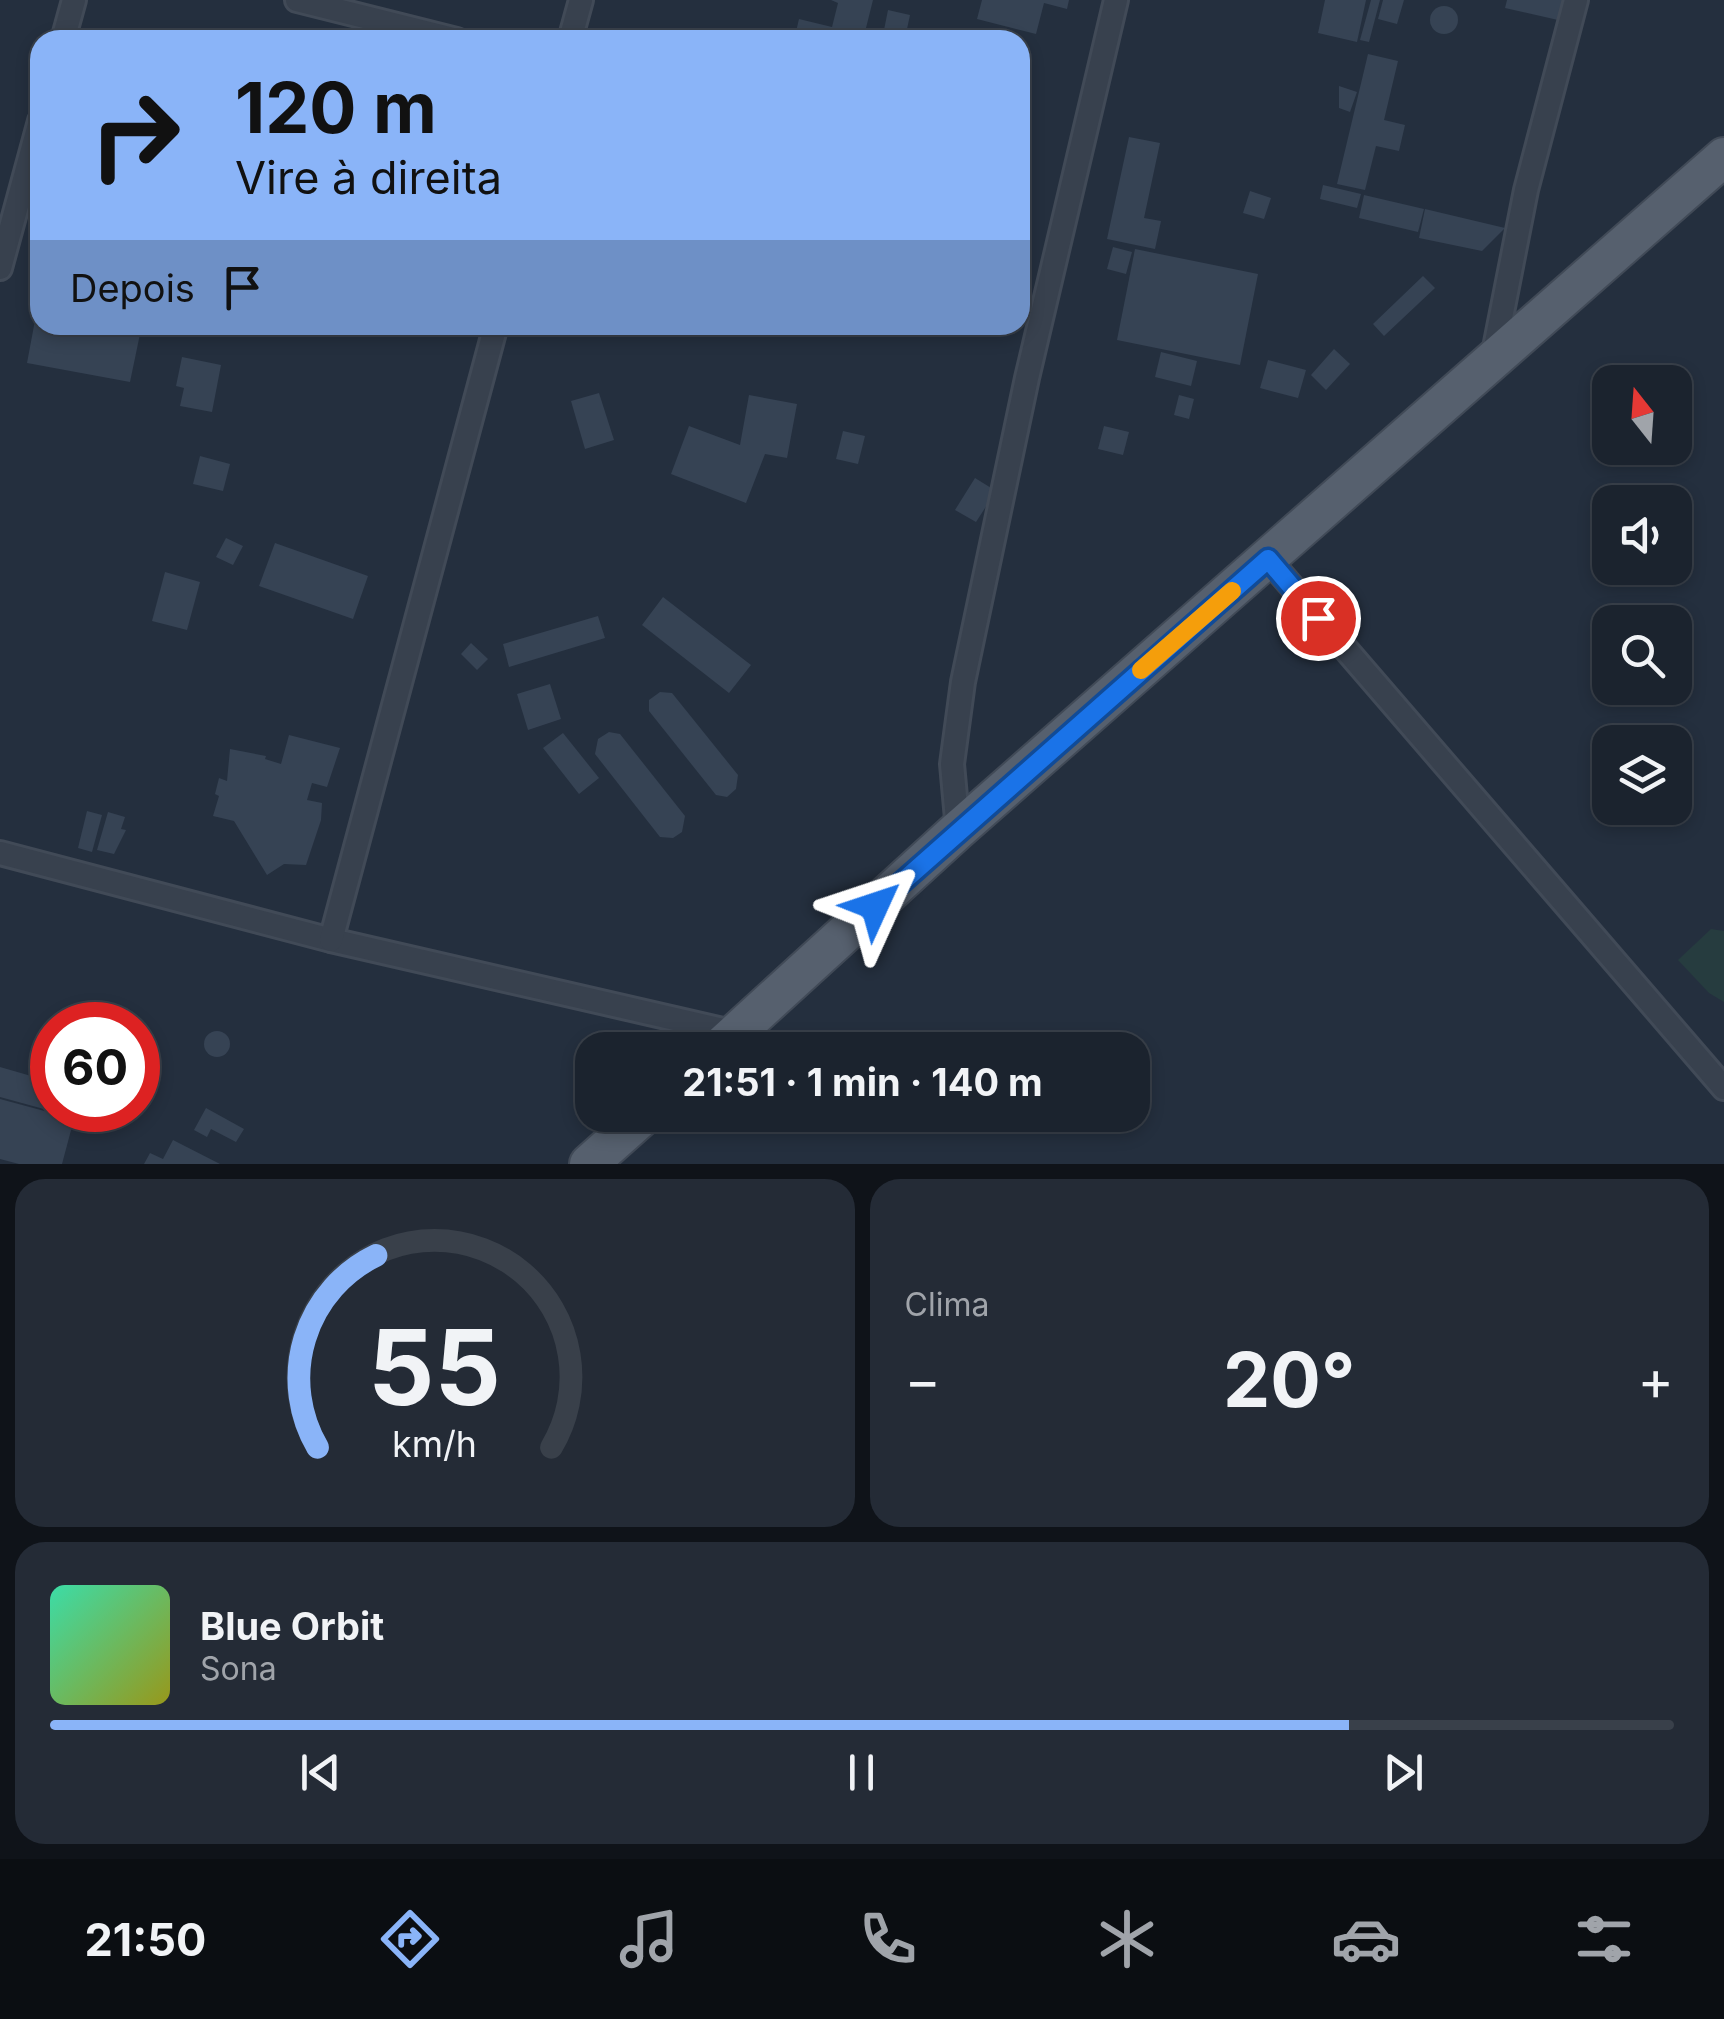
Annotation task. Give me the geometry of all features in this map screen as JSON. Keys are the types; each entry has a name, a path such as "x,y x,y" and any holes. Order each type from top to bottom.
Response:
{"main road":[{"path":"738,1032 958,830 1724,157"},
{"path":"589,1164 625,1132"}],"street":[{"path":"66,30 74,0"},
{"path":"297,0 416,30"},
{"path":"572,30 580,0"},
{"path":"958,830 952,764 962,682 1027,378 1116,0"},
{"path":"1493,361 1526,190 1576,0"},
{"path":"0,268 30,158"},
{"path":"331,940 493,335"},
{"path":"1268,559 1724,1088"},
{"path":"0,853 688,1032"}],"green space":[{"path":"1711,929 1724,931 1724,1002 1709,993 1678,960"}],"building":[{"path":"831,0 873,0 866,30 796,30 799,19 832,27 838,3"},
{"path":"982,0 1069,0 1067,9 1044,3 1036,34 977,19"},
{"path":"1325,0 1366,0 1357,42 1318,33"},
{"path":"1371,0 1380,0 1369,42 1360,40"},
{"path":"1383,0 1404,0 1397,24 1378,19"},
{"path":"1507,0 1563,0 1558,20 1505,8"},
{"path":"1444,6 1454,10 1458,20 1454,30 1444,34 1434,30 1430,20 1434,10"},
{"path":"888,10 910,15 907,29 912,30 884,30"},
{"path":"1368,54 1398,61 1384,120 1405,125 1399,151 1376,146 1365,190 1337,184"},
{"path":"1339,86 1357,92 1350,112 1339,108"},
{"path":"1129,137 1160,143 1144,218 1161,221 1155,249 1107,239"},
{"path":"1323,185 1361,194 1357,208 1320,199"},
{"path":"1250,191 1271,198 1264,219 1243,213"},
{"path":"1364,195 1424,209 1418,232 1359,218"},
{"path":"1425,209 1505,228 1482,251 1419,238"},
{"path":"1113,247 1132,252 1126,274 1107,269"},
{"path":"1135,249 1258,274 1240,365 1117,340"},
{"path":"1423,276 1435,288 1384,336 1373,324"},
{"path":"32,335 140,335 130,382 27,363"},
{"path":"1334,349 1350,364 1326,390 1311,375"},
{"path":"1161,352 1197,361 1191,386 1155,377"},
{"path":"182,357 221,365 212,412 180,406 184,388 176,386"},
{"path":"1268,360 1306,370 1298,398 1260,388"},
{"path":"599,393 614,440 585,449 571,401"},
{"path":"749,395 797,404 787,458 765,454 746,503 671,474 689,426 740,445"},
{"path":"1179,395 1194,399 1189,419 1174,415"},
{"path":"1104,426 1129,432 1123,455 1098,449"},
{"path":"843,431 865,436 858,464 836,459"},
{"path":"200,456 230,464 223,491 193,484"},
{"path":"975,478 996,491 976,522 955,510"},
{"path":"226,538 243,546 233,565 216,557"},
{"path":"275,543 368,576 353,619 259,586"},
{"path":"165,572 200,582 187,630 152,621"},
{"path":"663,597 751,665 729,693 642,625"},
{"path":"598,616 605,638 509,667 503,644"},
{"path":"471,643 488,659 477,670 461,654"},
{"path":"550,684 561,719 528,730 517,694"},
{"path":"660,692 672,693 738,775 736,789 727,797 716,795 649,711 649,700"},
{"path":"609,732 620,734 685,816 682,832 673,838 660,837 595,754 598,739"},
{"path":"563,733 599,778 579,794 543,748"},
{"path":"289,735 340,748 327,787 312,783 307,800 322,803 321,820 306,865 284,864 267,875 234,821 213,816 219,796 215,794 219,778 227,781 230,749 266,756 265,759 281,764"},
{"path":"87,811 102,815 92,852 78,848"},
{"path":"108,812 125,817 121,829 126,830 114,854 97,850"},
{"path":"217,1031 226,1035 230,1044 226,1053 217,1057 208,1053 204,1044 208,1035"},
{"path":"0,1067 30,1076 30,1105 0,1097"},
{"path":"0,1099 30,1107 30,1132 71,1132 62,1164 19,1164 0,1159"},
{"path":"206,1108 244,1129 236,1142 211,1129 207,1137 194,1130"},
{"path":"173,1140 220,1164 144,1164 150,1153 163,1159"}],"slow traffic":[{"path":"1141,670 1232,591"}],"route":[{"path":"875,906 1268,559 1318,618"}]}
